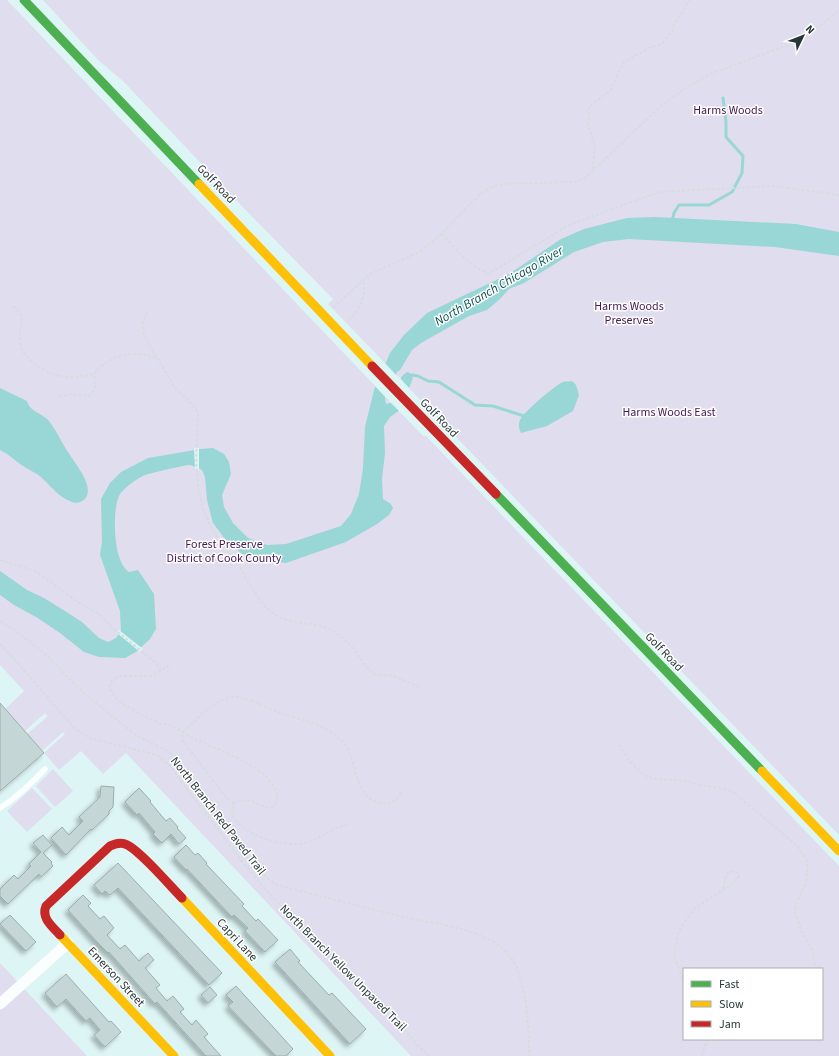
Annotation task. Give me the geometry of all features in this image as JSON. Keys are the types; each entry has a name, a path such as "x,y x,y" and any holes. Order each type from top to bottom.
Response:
{"main road":[{"name":"Golf Road","path":"24,0 380,374 839,851"},
{"name":"Capri Lane","path":"44,911 46,906 110,846 116,843 130,845 330,1056"},
{"name":"Emerson Street","path":"44,911 47,921 174,1056"}],"street":[{"path":"0,1004 68,943"}],"lane":[{"path":"0,808 16,798 45,769"}],"path":[{"path":"593,169 595,146 588,126 589,107 611,90 623,63 649,48 662,44 673,30 674,24 689,0 691,0"},
{"path":"325,316 370,274 418,253 442,233 479,195 492,187 504,184 574,182 585,178 661,106 681,91 710,74 799,41 813,32 839,10"},
{"path":"442,233 459,253 471,264 488,274 569,225 658,192 773,186 839,194"},
{"path":"349,321 360,306 365,290 363,281"},
{"path":"13,306 20,311 22,316 20,335 24,354 43,369 65,377 76,377 94,374 107,362 119,356 131,353 158,359"},
{"path":"147,312 142,321 144,333 175,388 195,407 198,414 196,445 197,478 199,497 207,520 215,534 239,565 266,608 277,616 287,620 326,627 336,631 350,644 371,672 375,674 394,676 420,687"},
{"path":"59,397 70,394 89,396 93,393 96,387 94,374"},
{"path":"0,560 35,571 78,602 99,614 155,662 162,670"},
{"name":"North Branch Red Paved Trail","path":"0,621 17,632 55,662 69,679 89,698 134,734 170,754 210,802 256,866 275,884 397,916 450,926 476,934 490,940 502,948 514,963 521,983 529,1030 529,1056"},
{"name":"North Branch Yellow Unpaved Trail","path":"0,644 75,729 90,738 157,755 169,765 241,860 267,891 337,965 396,1020 420,1048 430,1056"},
{"path":"169,665 147,677 124,676 116,679 111,683 111,693 126,706 159,722 172,726 192,738 245,761 266,777 276,793 277,800 273,807 268,808 245,800 235,801 232,813 238,824 256,835 287,844 302,844 314,841 328,832 350,823"},
{"path":"234,804 226,797 182,740 183,732 204,712 231,697 237,697 320,726 337,736 348,748 357,781 362,790 375,802 390,804 396,800 402,792"},
{"path":"619,745 631,763 646,776 655,779 681,780 733,792 798,847 807,861 808,868 805,885 796,904 795,911 801,930 813,952 815,968"},
{"path":"683,980 674,955 678,934 683,924 695,908 734,883 739,876 737,872 730,871 727,874 723,890"},
{"path":"702,1056 707,1040"}],"green space":[{"name":"Forest Preserve District of Cook County","path":"0,0 7,0 423,436 426,436 839,866 839,1056 411,1056 126,753 103,774 81,751 59,770 44,753 65,734 63,732 42,751 27,734 48,716 45,713 25,731 5,709 24,691 0,665"},
{"name":"Harms Woods Preserves","path":"43,0 839,0 839,835 328,304 333,299 228,192 123,81 99,61"},
{"path":"53,769 73,791 55,807 36,786"},
{"path":"32,788 52,809 27,832 7,811"},
{"path":"0,963 87,1056 0,1056"}],"water":[{"name":"North Branch Chicago River","path":"655,217 796,224 839,232 839,256 775,247 629,239 603,242 574,252 524,283 509,289 487,310 469,316 421,343 412,350 400,370 397,372 385,399 386,404 390,403 402,376 407,372 410,373 413,378 400,410 390,417 384,426 385,453 382,479 383,499 391,504 393,508 389,515 377,524 346,542 286,563 263,560 242,554 225,539 213,523 207,500 205,477 202,470 192,465 187,465 142,476 127,487 119,496 115,513 115,536 117,548 124,567 129,572 138,570 154,594 156,629 150,639 136,652 125,658 99,657 84,652 60,633 0,595 0,571 27,590 44,598 82,622 99,638 108,642 116,638 121,631 120,611 100,555 102,542 101,499 110,483 121,472 148,458 213,448 224,454 229,462 231,474 222,495 224,507 233,523 248,538 267,545 286,544 341,526 351,514 359,494 363,468 365,427 374,390 390,353 404,335 427,313 509,274 561,239 584,229 627,218"},
{"path":"572,381 576,385 579,395 573,411 547,426 521,433 519,422 527,411 559,384"},
{"path":"0,388 27,401 33,410 46,418 55,429 85,480 88,491 84,500 76,503 67,500 39,475 0,450"}],"pier":[{"path":"385,363 397,376 387,399 375,386"},
{"path":"399,377 410,389 400,412 389,401"},
{"path":"194,448 199,448 199,471 195,469"},
{"path":"119,630 143,649 140,652 117,633"}],"building":[{"path":"0,703 44,753 0,791"},
{"path":"101,786 114,787 113,807 109,811 109,814 92,830 91,829 66,855 51,838 62,827 69,835 83,821 79,817 100,797"},
{"path":"139,788 166,821 170,818 186,838 179,844 171,834 162,843 153,834 155,832 139,813 137,815 125,802"},
{"path":"43,835 52,845 43,853 52,862 51,863 53,866 41,877 39,874 8,904 0,896 0,889 14,875 18,879 31,866 29,864 41,852 33,843"},
{"path":"186,845 195,855 198,853 207,863 206,864 244,904 242,906 256,921 258,919 278,940 265,952 245,931 248,928 234,915 232,917 174,857"},
{"path":"118,863 222,973 209,985 118,888 110,895 105,891 102,894 94,885"},
{"path":"83,895 91,903 88,906 100,919 104,916 114,928 107,935 120,949 125,945 139,961 148,953 154,960 145,968 160,985 156,988 167,1001 173,996 184,1009 180,1012 192,1025 196,1020 208,1034 204,1037 221,1056 206,1056 157,1002 155,1004 109,952 108,953 98,943 68,910"},
{"path":"10,915 36,942 26,951 0,924"},
{"path":"290,949 300,961 298,962 329,995 332,993 366,1029 350,1044 275,962"},
{"path":"66,974 109,1022 111,1021 121,1032 105,1047 94,1035 100,1030 90,1018 86,1021 66,999 57,1007 45,993"},
{"path":"236,986 293,1049 286,1056 276,1056 228,1006 233,1002 226,995"},
{"path":"210,987 217,995 208,1003 201,995"}],"waterway":[{"path":"672,221 674,213 679,205 709,205 732,192 742,173 743,156 726,137 723,98"},
{"path":"412,375 428,381 439,382 475,405 493,406 524,416"}],"traffic: fast":[{"path":"24,0 199,184"},
{"path":"496,494 762,771"}],"traffic: slow":[{"path":"199,184 372,366"},
{"path":"762,771 839,851"},
{"path":"182,898 330,1056"},
{"path":"60,935 174,1056"}],"traffic: jam":[{"path":"372,366 496,494"},
{"path":"60,935 46,918 46,906 110,846 116,844 121,843 131,847 154,868 182,898"}],"park label":[{"name":"Harms Woods","path":"728,110"},
{"name":"Harms Woods East","path":"669,412"}]}
